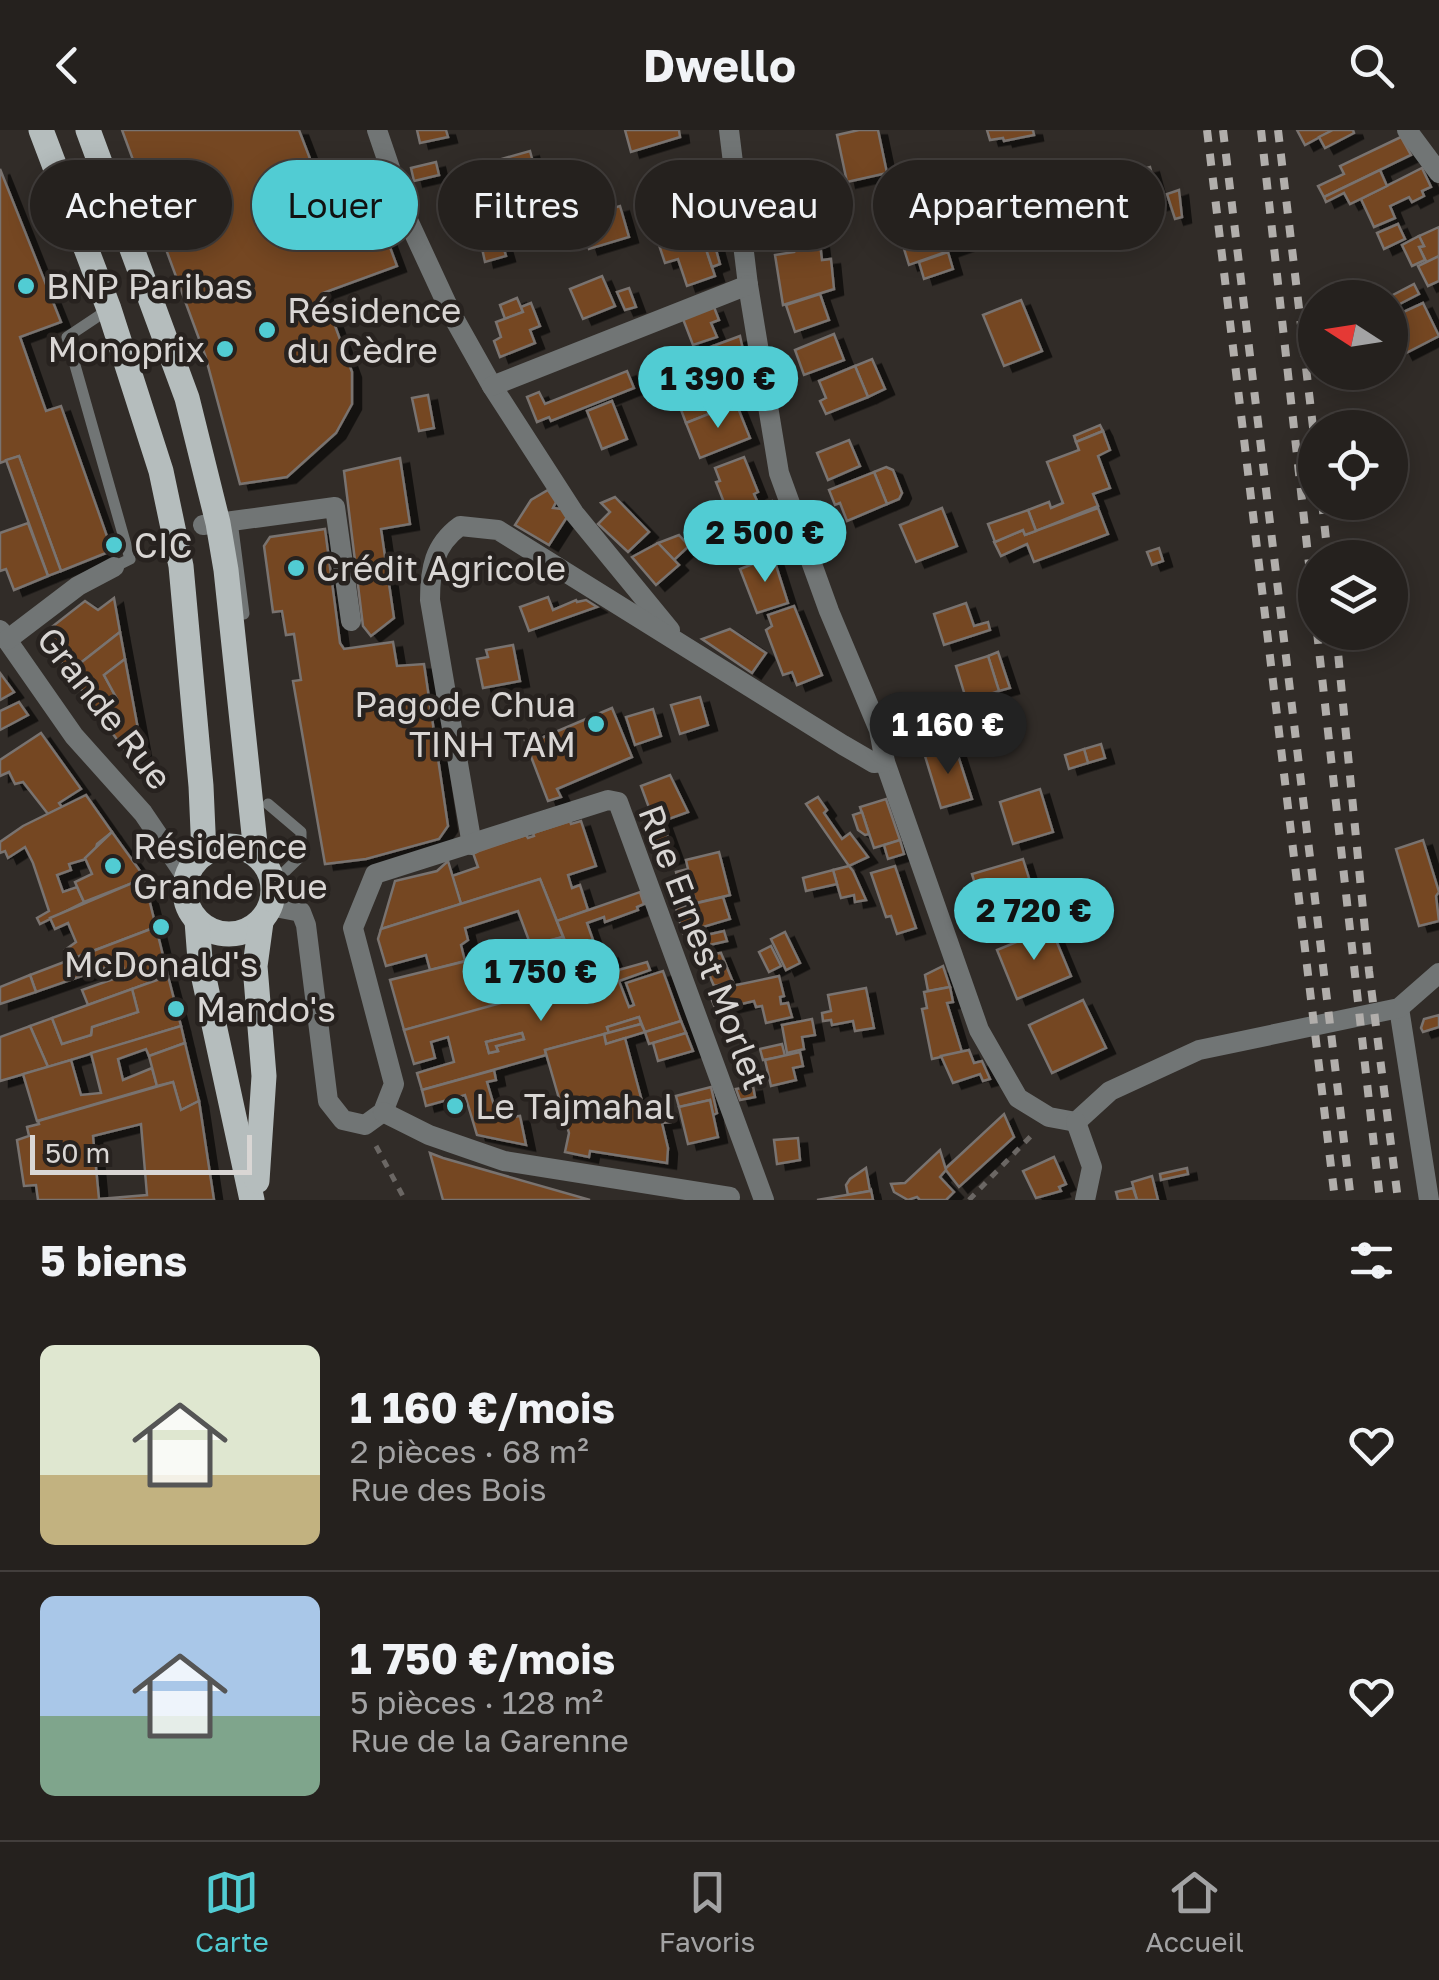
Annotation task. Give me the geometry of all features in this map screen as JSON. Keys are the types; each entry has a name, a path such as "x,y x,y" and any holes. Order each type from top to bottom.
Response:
{"main road":[{"path":"41,130 109,309 161,471 182,566 204,854"},
{"path":"88,130 187,398 226,570 256,853 268,904 255,966 264,1076 254,1200"},
{"path":"254,1200 207,991 197,921 185,893 193,865 204,854 228,846 256,853"},
{"path":"197,921 228,935 246,932 268,904"}],"street":[{"path":"378,130 406,218 450,313 492,386 574,513 681,643"},
{"path":"728,130 748,285 779,473 829,611 879,730 885,762 979,1030 1018,1098 1049,1117 1076,1122"},
{"path":"1407,130 1439,172"},
{"path":"492,386 748,285"},
{"path":"218,523 334,507 351,621"},
{"path":"268,904 301,912 311,958 328,1101 343,1120 366,1125 383,1112 394,1084 353,928 375,874 472,845 430,600 430,574 446,536 460,526 498,530 843,745 874,762 885,762"},
{"path":"4,635 114,567"},
{"name":"Grande Rue","path":"4,635 74,736 143,813 187,878"},
{"name":"Rue Ernest Morlet","path":"472,845 608,800 618,802 764,1200"},
{"path":"1076,1122 1110,1091 1199,1050 1399,1008 1439,973"},
{"path":"1399,1008 1429,1200"},
{"path":"383,1112 429,1135 504,1160 730,1197"},
{"path":"1076,1122 1092,1167 1085,1200"}],"lane":[{"path":"109,309 68,336 130,559 114,567"},
{"path":"218,523 244,614"},
{"path":"268,804 301,832 301,856 268,904"}],"path":[{"path":"968,1200 1049,1117"},
{"path":"366,1125 405,1200"}],"building":[{"name":"Résidence du Cèdre","path":"122,130 299,130 310,160 252,160 252,250 391,250 397,266 323,293 352,372 352,404 336,433 287,477 240,484 205,355 166,250 232,250 232,160 133,160"},
{"path":"417,130 446,130 448,137 420,143"},
{"path":"625,130 679,130 680,137 631,152"},
{"path":"878,130 884,160 873,160 873,176 853,181 853,160 842,160 837,135"},
{"path":"987,130 1033,130 1034,135 990,140"},
{"path":"1297,130 1333,130 1305,145"},
{"path":"1333,130 1354,133 1325,148 1319,137"},
{"path":"1401,137 1411,155 1324,197 1318,186 1344,174 1340,166"},
{"path":"530,151 532,160 498,160"},
{"path":"436,162 438,175 418,180 418,166"},
{"path":"1422,168 1431,187 1422,191 1424,196 1412,202 1409,197 1390,206 1395,218 1374,227 1361,199"},
{"path":"0,169 61,322 20,337 46,411 61,406 109,542 106,553 61,571 19,456 0,463"},
{"path":"1380,170 1387,186 1350,204 1344,193 1326,202 1324,197"},
{"path":"1179,190 1182,217 1175,219 1167,194"},
{"path":"620,206 629,237 615,241 615,207"},
{"path":"1398,224 1405,239 1384,249 1377,233"},
{"path":"1439,227 1439,256 1427,263 1419,247 1424,246 1419,236"},
{"path":"1419,236 1425,260 1412,266 1402,245"},
{"path":"482,250 504,250 506,256 485,262"},
{"path":"661,250 706,250 715,276 687,286 678,259 665,263"},
{"path":"706,250 716,250 720,264 712,267"},
{"path":"821,250 822,260 831,259 834,289 783,305 775,255"},
{"path":"904,250 951,250 909,265"},
{"path":"948,252 953,269 924,279 919,262"},
{"path":"1439,256 1439,281 1428,286 1418,266"},
{"path":"602,276 615,306 583,319 570,289"},
{"path":"1414,284 1419,294 1408,300 1408,287"},
{"path":"629,288 636,307 625,310 617,292"},
{"path":"820,294 829,320 795,332 786,305"},
{"path":"517,298 523,312 505,319 500,305"},
{"path":"1021,300 1042,351 1004,366 983,315"},
{"path":"531,303 540,326 530,330 535,343 500,357 494,341 501,337 496,322 523,312 521,307"},
{"path":"1423,303 1439,336 1408,352 1408,310"},
{"path":"714,307 719,320 711,323 717,337 693,345 683,319"},
{"path":"834,334 844,360 804,375 795,350"},
{"path":"740,336 743,350 718,360 713,346"},
{"path":"713,346 718,360 702,366 697,352"},
{"path":"872,359 885,389 868,397 855,366"},
{"path":"711,362 729,406 686,423 669,379"},
{"path":"855,366 868,397 826,414 820,401 826,398 819,381"},
{"path":"627,371 634,388 551,421 549,417 537,422 527,397 539,392 545,404"},
{"path":"428,395 434,428 419,431 412,398"},
{"path":"612,401 627,439 602,449 587,411"},
{"path":"736,403 750,438 700,458 686,423"},
{"path":"1100,425 1103,431 1076,442 1074,436"},
{"path":"1103,431 1110,450 1098,456 1110,488 1093,494 1098,506 1036,531 1028,510 1049,502 1051,508 1063,503 1047,462 1079,450 1076,442"},
{"path":"849,440 860,466 828,480 817,453"},
{"path":"19,456 61,571 48,576 6,460"},
{"path":"744,457 758,492 754,494 758,503 735,511 732,503 725,505 715,468"},
{"path":"400,458 410,524 381,529 394,618 371,636 363,626 344,471"},
{"path":"886,467 893,470 902,493 899,499 887,504 874,472"},
{"path":"874,472 887,504 847,521 829,490"},
{"path":"548,490 556,502 553,508 562,509 567,517 549,545 515,525 531,500"},
{"path":"615,497 649,532 628,552 598,524 610,512 601,503"},
{"path":"772,501 775,510 764,514 773,538 756,544 743,511"},
{"path":"942,508 957,546 916,562 900,525"},
{"path":"1098,508 1108,534 1034,562 1027,544 1001,556 994,542 1023,530 1025,535"},
{"path":"1028,510 1036,531 1025,535 1023,530 995,542 988,524"},
{"path":"28,523 48,576 14,590 6,569 0,571 0,533"},
{"path":"325,529 340,643 344,649 393,642 397,666 424,664 448,826 439,839 366,859 325,864 293,681 301,680 294,634 286,635 282,611 273,612 264,546 270,537"},
{"path":"679,535 689,546 674,560 658,543"},
{"path":"658,543 679,565 656,585 632,557"},
{"path":"1159,548 1163,561 1152,565 1147,552"},
{"path":"773,556 788,603 757,613 740,569"},
{"path":"548,597 553,610 576,600 586,600 597,607 529,631 520,607"},
{"path":"114,598 120,632 69,672 44,640 44,633 85,601 98,610"},
{"path":"966,603 974,626 988,622 990,630 944,645 934,614"},
{"path":"794,606 822,675 797,685 792,672 783,675 766,630 772,626 768,615"},
{"path":"730,629 766,653 752,673 702,639"},
{"path":"120,632 125,659 104,675 117,699 97,712 69,672"},
{"path":"513,645 520,681 483,688 477,659 488,657 486,650"},
{"path":"998,652 1010,688 999,691 988,656"},
{"path":"988,656 999,691 967,702 956,666"},
{"path":"125,659 143,756 132,760 97,712 117,699 104,675"},
{"path":"0,673 14,692 0,700"},
{"path":"700,697 708,725 680,734 671,705"},
{"path":"19,702 28,715 0,730 0,711"},
{"path":"612,708 632,757 557,789 561,797 548,801 522,733 535,730 539,739"},
{"path":"653,709 661,736 635,745 626,717"},
{"path":"41,733 81,789 48,814 23,782 15,784 9,772 0,776 0,760"},
{"path":"1101,744 1105,758 1088,763 1084,749"},
{"path":"955,746 972,799 941,808 925,756"},
{"path":"1084,749 1088,763 1069,769 1065,755"},
{"path":"670,775 688,812 655,824 641,786"},
{"path":"1040,789 1053,832 1013,844 1000,802"},
{"path":"86,795 112,832 97,844 95,852 69,864 71,870 57,875 63,892 77,887 84,902 40,924 37,918 49,911 33,863 25,847 8,858 5,851 0,853 0,842 23,826"},
{"path":"818,797 842,839 850,833 868,857 849,866 806,804"},
{"path":"886,799 900,840 874,848 860,807"},
{"path":"862,812 869,834 865,835 858,830 853,815"},
{"path":"570,821 581,821 596,866 568,875 572,888 580,885 588,910 557,921 540,879 461,904 452,876 478,867 473,853"},
{"path":"662,821 675,857 658,862 646,827"},
{"name":"Résidence Grande Rue","path":"112,832 143,875 135,882 84,902 75,882 92,874 85,858"},
{"path":"900,840 904,854 888,859 884,845"},
{"path":"1423,840 1439,892 1439,921 1419,926 1396,849"},
{"path":"719,852 730,895 696,903 694,896 682,898 676,872 688,869 686,860"},
{"path":"1023,859 1037,904 986,920 972,874"},
{"path":"448,861 461,904 381,929 395,881 437,871"},
{"path":"849,866 866,900 855,902 854,895 841,898 833,870"},
{"path":"895,866 916,928 897,934 891,916 886,917 871,873"},
{"path":"833,870 837,884 806,891 803,878"},
{"path":"143,875 156,927 69,960 65,950 76,942 68,923 55,929 50,918"},
{"path":"540,879 563,937 531,946 518,911 465,928 468,940 461,945 465,961 430,970 426,955 386,966 378,939 381,929"},
{"path":"640,892 644,904 638,910 605,922 604,917 587,923 599,957 609,953 613,962 602,967 606,975 582,983 557,921"},
{"path":"723,897 730,919 683,933 676,908"},
{"path":"156,927 168,976 88,1005 82,990 125,975 122,962 36,992 30,975"},
{"path":"1051,928 1071,976 1017,999 997,950"},
{"path":"724,931 727,941 705,946 702,936"},
{"path":"785,932 800,963 786,970 771,939"},
{"path":"563,937 582,983 404,1030 390,980"},
{"path":"771,946 781,966 769,972 759,952"},
{"path":"721,953 733,982 714,986 701,956"},
{"path":"647,962 650,970 619,981 629,1007 634,1005 626,983 663,971 681,1021 645,1032 639,1017 607,1027 609,1033 545,1050 546,1055 422,1090 417,1073 454,1062 448,1037 431,1042 435,1058 414,1064 404,1030","holes":["522,1033 524,1039 496,1046 498,1051 489,1053 486,1042"]},
{"path":"943,966 950,987 928,991 925,975"},
{"path":"30,975 36,992 0,1004 0,987"},
{"path":"168,976 181,1026 48,1067 30,1026 52,1018 62,1044 91,1035 92,1027 138,1012 132,989"},
{"path":"779,976 784,996 780,997 781,1004 788,1003 792,1017 766,1023 762,1006 756,1007 754,1001 716,1010 708,991"},
{"path":"950,987 953,1002 947,1003 962,1052 932,1059 922,1009 927,1008 924,992"},
{"path":"866,988 874,1028 855,1031 853,1021 832,1025 831,1020 823,1021 822,1013 831,1011 828,995"},
{"path":"132,989 138,1012 92,1027 91,1035 62,1044 52,1018"},
{"path":"1083,1000 1106,1048 1052,1073 1029,1025"},
{"path":"1439,1015 1439,1027 1423,1032 1424,1019"},
{"path":"639,1017 641,1024 609,1033 607,1027"},
{"path":"812,1019 815,1035 802,1037 804,1049 787,1053 782,1025"},
{"path":"681,1021 686,1033 649,1044 645,1032"},
{"path":"641,1024 645,1032 606,1044 604,1034"},
{"path":"30,1026 48,1067 0,1081 0,1037"},
{"path":"181,1026 185,1043 149,1056 146,1049 118,1059 123,1080 152,1068 157,1086 37,1121 23,1074 71,1060 81,1095 101,1093 91,1053"},
{"path":"522,1033 524,1039 496,1046 498,1051 489,1053 486,1042"},
{"path":"686,1033 693,1051 658,1061 653,1043"},
{"path":"604,1034 606,1044 625,1038 646,1116 668,1110 671,1122 662,1123 667,1163 590,1151 589,1157 565,1152 569,1133 545,1050"},
{"path":"185,1043 199,1101 181,1110 173,1082 157,1086 149,1056"},
{"path":"782,1044 785,1056 763,1060 760,1049"},
{"path":"969,1050 974,1063 982,1061 990,1079 983,1081 980,1074 953,1083 941,1056"},
{"path":"800,1052 803,1066 793,1068 796,1080 771,1086 765,1060"},
{"path":"494,1070 496,1080 487,1082 498,1119 520,1116 526,1145 477,1135 465,1095 426,1106 422,1090"},
{"path":"173,1082 181,1110 199,1101 214,1200 38,1200 36,1185 24,1186 17,1140 29,1136 27,1127 39,1124 38,1121","holes":["141,1124 147,1195 99,1199 93,1136"]},
{"path":"753,1086 755,1097 740,1100 736,1089"},
{"path":"711,1087 717,1113 713,1115 710,1100 679,1107 676,1096"},
{"path":"710,1100 718,1137 688,1144 679,1107"},
{"path":"1004,1114 1014,1137 959,1187 945,1169"},
{"path":"798,1138 800,1160 777,1164 774,1140"},
{"path":"940,1150 946,1170 940,1177 954,1192 946,1200 908,1200 894,1192 891,1184 905,1183"},
{"path":"430,1153 443,1158 590,1200 443,1200"},
{"path":"1054,1157 1066,1184 1059,1187 1061,1191 1036,1198 1023,1171"},
{"path":"866,1168 870,1191 848,1195 846,1185 850,1179"},
{"path":"1187,1168 1188,1174 1161,1180 1160,1174"},
{"path":"1152,1176 1158,1200 1137,1200 1132,1182"},
{"path":"1133,1188 1137,1200 1118,1200 1116,1192"},
{"path":"870,1191 873,1200 817,1200"}],"railway":[{"path":"1207,130 1335,1200"},
{"path":"1223,130 1351,1200"},
{"path":"1261,130 1306,540"},
{"path":"1278,130 1311,410"},
{"path":"1324,520 1326,540"},
{"path":"1319,650 1380,1200"},
{"path":"1338,650 1369,971 1398,1200"}],"place":[{"name":"BNP Paribas","path":"26,286"},
{"name":"Résidence du Cèdre","path":"267,330"},
{"name":"Monoprix","path":"225,349"},
{"name":"CIC","path":"114,545"},
{"name":"Crédit Agricole","path":"296,568"},
{"name":"Pagode Chua TINH TAM","path":"596,724"},
{"name":"Résidence Grande Rue","path":"113,866"},
{"name":"McDonald's","path":"161,927"},
{"name":"Mando's","path":"176,1009"},
{"name":"Le Tajmahal","path":"455,1106"}]}
